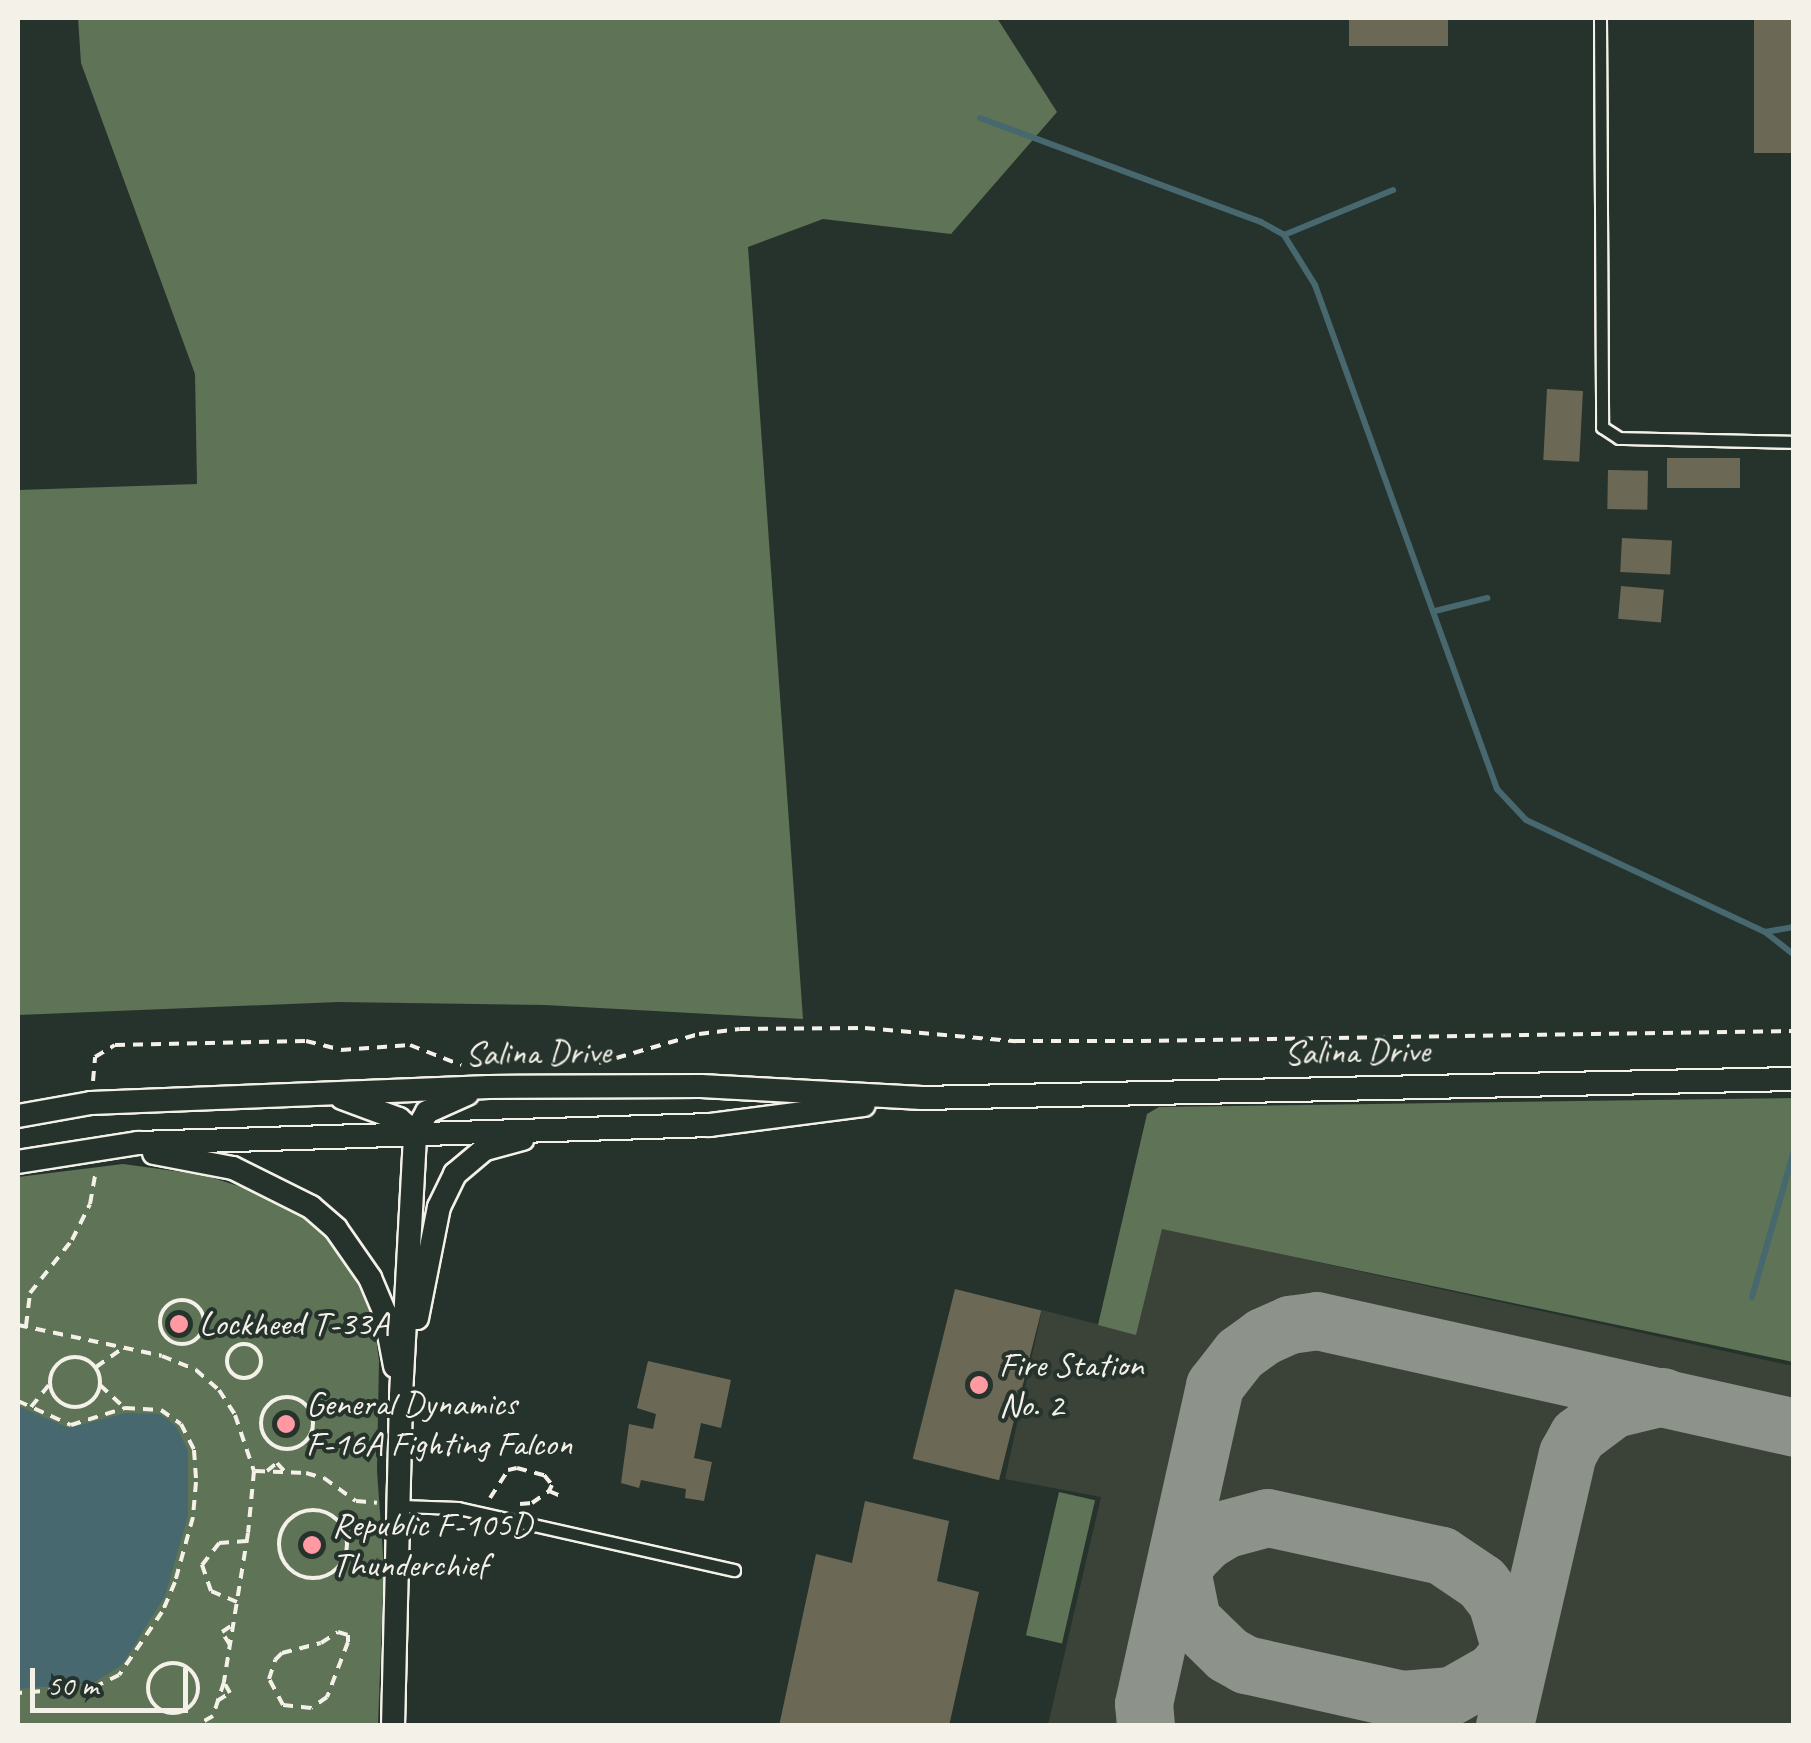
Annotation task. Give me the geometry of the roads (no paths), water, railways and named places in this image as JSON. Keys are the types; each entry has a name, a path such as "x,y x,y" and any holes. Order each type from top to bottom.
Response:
{"street":[{"name":"Salina Drive","path":"18,1116 94,1102 334,1094 482,1079 922,1098 1794,1080"},
{"path":"393,1726 402,1395 415,1132 427,1112 482,1079"},
{"name":"Salina Drive","path":"334,1094 399,1119 415,1132"},
{"name":"Salina Drive","path":"18,1162 101,1148 415,1132 710,1125 922,1098"},
{"name":"Salina Drive","path":"402,1395 439,1207 454,1174 484,1149 564,1129"},
{"path":"101,1148 233,1168 311,1207 336,1230 370,1278 385,1314 402,1395"}],"lane":[{"path":"1600,18 1602,427 1619,438 1794,442"},
{"path":"401,1506 458,1508 734,1570"}],"water":[{"path":"18,1406 69,1428 126,1413 160,1414 176,1426 188,1451 188,1516 165,1596 122,1665 93,1683 18,1689"}],"waterway":[{"path":"980,118 1261,222 1284,235 1315,285 1497,789 1526,820 1765,932 1794,955"},
{"path":"1284,235 1393,190"},
{"path":"1435,611 1487,598"},
{"path":"1765,932 1794,927"},
{"path":"1752,1297 1794,1151"}],"place":[{"name":"Lockheed T-33A","path":"179,1324"},
{"name":"Fire Station No. 2","path":"979,1385"},
{"name":"General Dynamics F-16A Fighting Falcon","path":"286,1424"},
{"name":"Republic F-105D Thunderchief","path":"312,1545"}]}
